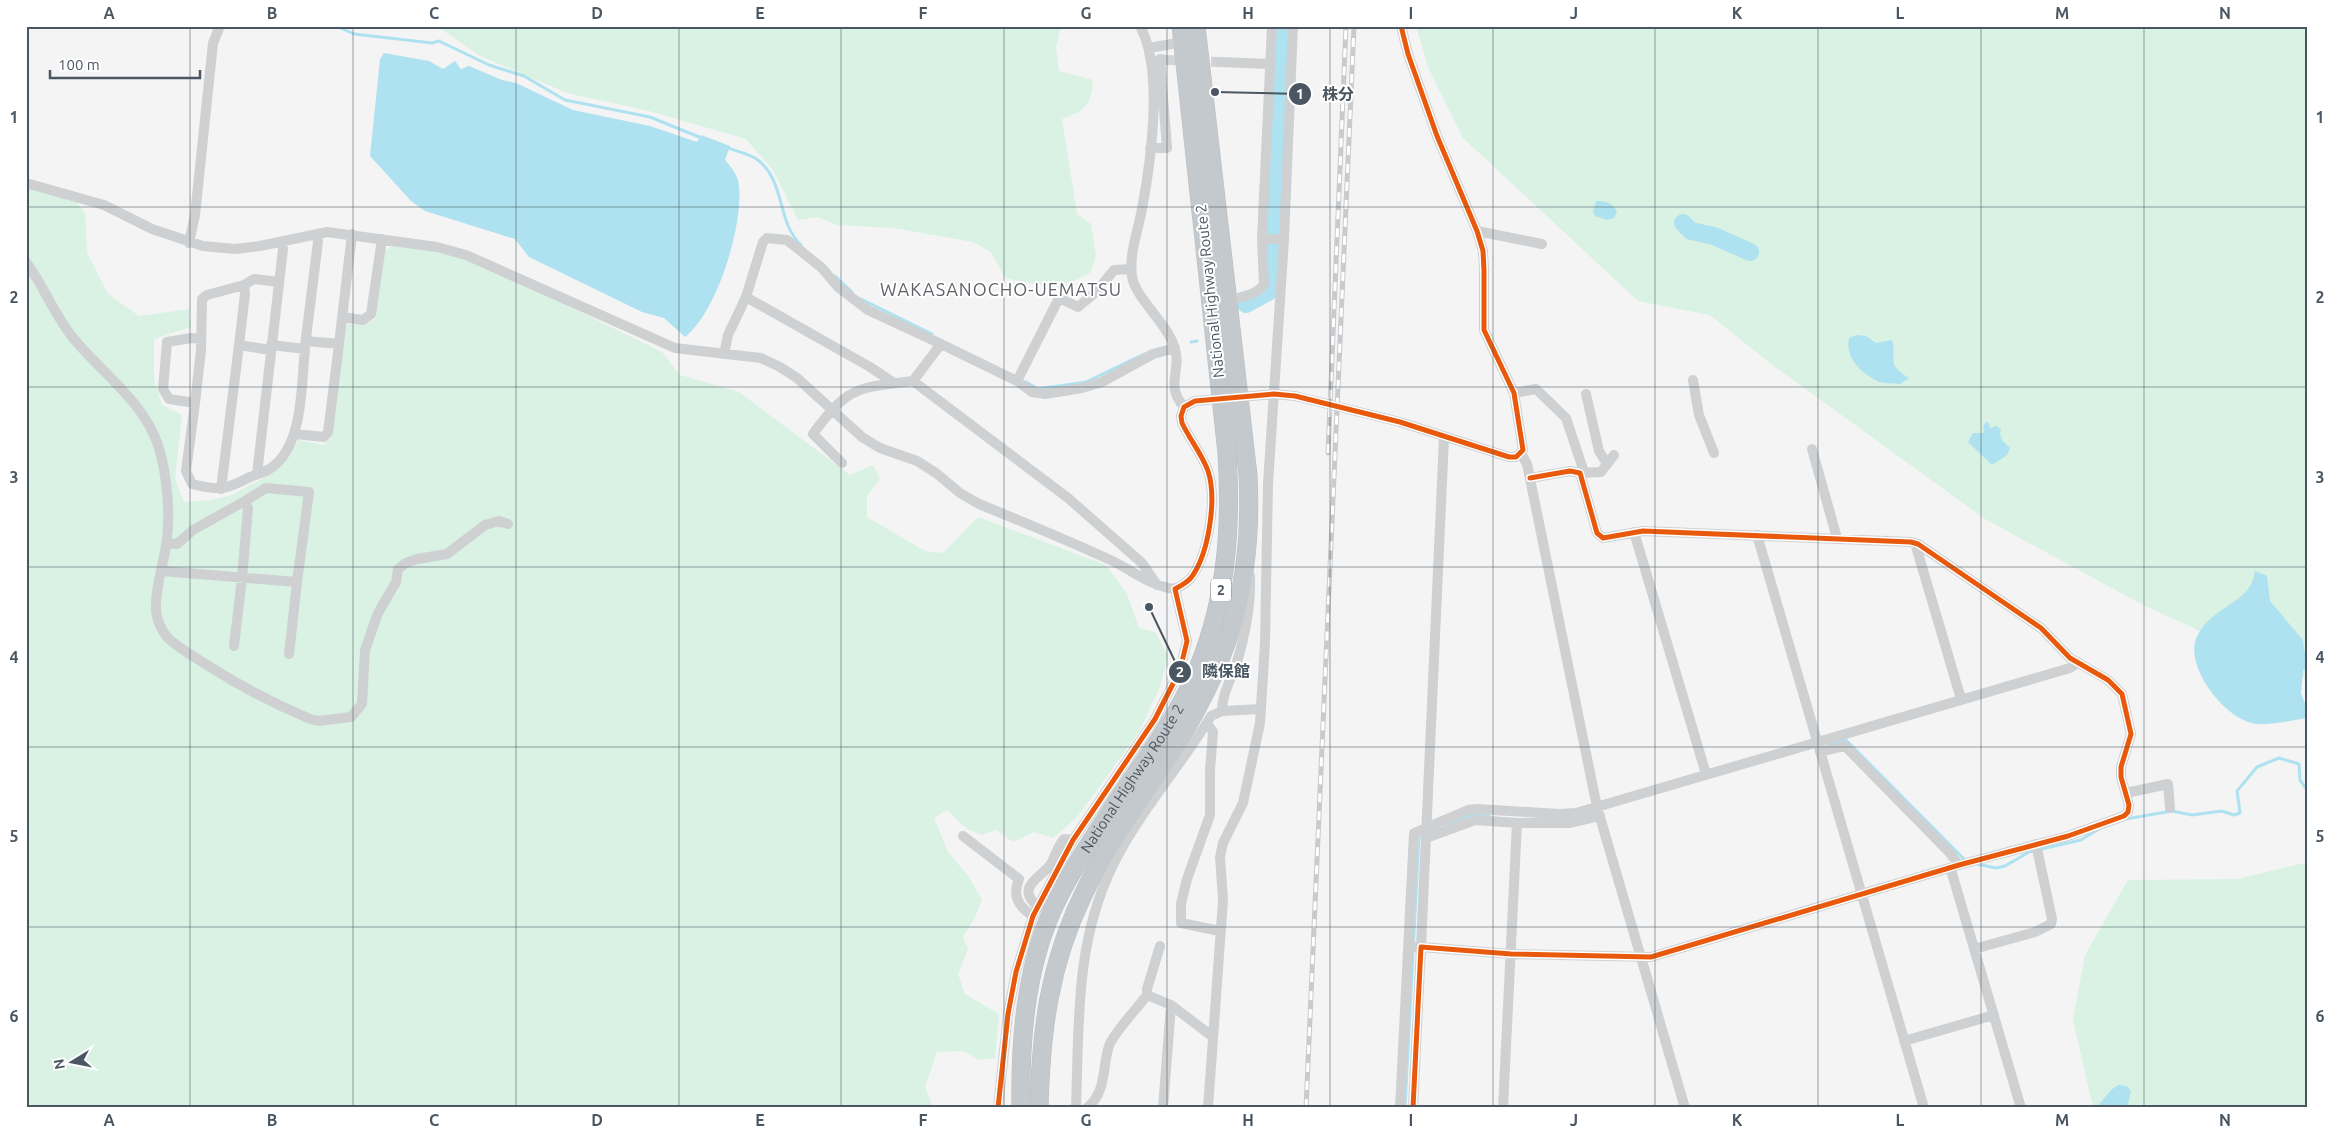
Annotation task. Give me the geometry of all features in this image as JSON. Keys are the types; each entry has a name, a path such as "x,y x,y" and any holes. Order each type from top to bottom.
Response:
{"highway":[{"name":"National Highway Route 2","path":"1039,1108 1041,1049 1047,1001 1053,974 1071,921 1083,894 1110,845 1166,761 1205,695 1217,670 1238,606 1248,555 1249,503 1239,397 1196,26"},
{"name":"National Highway Route 2","path":"1021,1108 1022,1046 1029,988 1036,959 1052,911 1093,839 1166,729 1192,682 1209,639 1219,603 1227,544 1230,498 1182,34"}],"street":[{"path":"189,242 195,215 213,43 220,26"},
{"path":"1140,26 1149,48 1154,75 1150,148 1142,211 1132,249 1131,269 1136,291 1157,315 1169,333 1175,348 1176,363 1173,385 1177,399 1184,407"},
{"path":"1239,298 1262,289 1264,284 1263,239 1272,26"},
{"path":"1208,1108 1223,900 1220,857 1223,842 1244,803 1258,730 1260,708 1265,643 1268,484 1293,26"},
{"path":"1401,26 1408,54 1437,136 1477,231 1483,251 1484,330 1514,393 1524,442 1521,454 1527,464 1599,811 1685,1108"},
{"path":"1149,48 1182,34"},
{"path":"1150,148 1167,148 1160,60 1166,60"},
{"path":"1218,62 1270,64"},
{"path":"26,183 104,205 152,229 203,246 235,248 282,242 327,232 437,247 466,255 675,348 761,358 797,378 862,437 874,444 917,461 936,473 960,493 979,504 1109,559 1142,579 1175,589 1185,584 1194,575 1210,532 1212,493 1208,472 1182,424 1181,416 1184,407 1195,400 1274,394 1295,396 1348,408 1509,457 1516,457 1521,454"},
{"path":"1477,231 1542,244"},
{"path":"295,434 324,437 328,432 352,234"},
{"path":"279,282 254,279 244,285 207,295 202,299 201,339 186,471 192,484 211,489 229,488 272,468 289,447 295,434 318,242 317,235"},
{"path":"724,354 728,336 746,297 763,242 767,238 787,240 822,268 845,293 868,310 1018,378 1032,392 1045,394 1082,388 1102,382 1153,354 1175,348"},
{"path":"342,317 363,320 371,314 382,239"},
{"path":"1263,239 1282,239"},
{"path":"257,474 283,249 282,242"},
{"path":"26,262 41,281 59,318 74,338 137,407 149,426 162,460 168,512 162,571 156,594 156,611 160,627 169,639 240,685 286,709 318,721 351,717 362,704 365,650 378,613 396,582 398,569 406,562 447,554 485,525 499,521 508,524"},
{"path":"1018,378 1059,298 1078,307 1096,292 1114,270 1131,269"},
{"path":"221,489 239,345 244,285"},
{"path":"746,297 870,367 894,383"},
{"path":"194,403 169,399 162,389 167,342 191,338 201,339"},
{"path":"239,345 271,347 339,344"},
{"path":"913,381 941,344"},
{"path":"1693,380 1699,415 1714,453"},
{"path":"842,463 813,434 832,409 850,393 860,388 913,381 1068,498 1142,563 1157,585"},
{"path":"1416,947 1511,954 1642,958 1955,868 2038,848 2124,816 2128,812 2129,805 2121,767 2131,734 2122,694 2108,680 2070,658 2041,628 1915,543 1757,534 1634,532 1607,538 1599,536 1566,418 1558,408 1536,389 1514,393"},
{"path":"1586,394 1599,451 1607,464"},
{"path":"1413,1108 1416,947 1427,826 1444,438"},
{"path":"1812,449 1837,538"},
{"path":"1530,478 1570,471 1582,473 1601,472 1614,455"},
{"path":"166,543 177,544 193,530 266,488 309,492 296,582 289,654"},
{"path":"234,646 248,508 245,501"},
{"path":"1634,532 1706,774"},
{"path":"1757,534 1924,1108"},
{"path":"1915,543 1961,698"},
{"path":"1222,710 1222,700 1237,663 1245,626 1251,579 1248,555"},
{"path":"162,571 296,582"},
{"path":"998,1108 1008,1014 1016,972 1033,916 1073,840 1155,719 1180,670 1187,641 1175,589"},
{"path":"1426,838 1475,820 1516,824 1570,823 1706,774 1961,698 2070,668 2078,662"},
{"path":"1076,1108 1081,983 1084,955 1094,916 1113,865 1126,842 1211,716 1222,710 1260,708"},
{"path":"1206,723 1213,732 1210,770 1210,814 1187,879 1181,904 1181,923 1220,931"},
{"path":"1820,752 1846,746 1955,868 1974,949 2021,1108"},
{"path":"2126,793 2168,784 2170,808"},
{"path":"1400,1108 1414,833 1468,810 1559,814 1599,811"},
{"path":"1503,1108 1516,824"},
{"path":"963,836 1019,878 1015,888 1016,898 1019,906 1033,916"},
{"path":"1036,905 1030,900 1028,892 1030,884 1048,868 1064,839 1073,840"},
{"path":"1974,949 2035,932 2051,924 2052,919 2038,848"},
{"path":"1082,916 1094,916"},
{"path":"1087,1108 1092,1104 1101,1087 1109,1044 1147,995 1147,989 1160,946"},
{"path":"1147,995 1171,1005 1213,1036"},
{"path":"1163,1108 1171,1005"},
{"path":"1904,1041 1994,1015"}],"green space":[{"path":"437,26 1061,26 1056,48 1059,71 1093,80 1091,96 1085,106 1076,113 1062,119 1077,214 1091,224 1096,256 1090,273 1059,289 1005,278 991,252 973,242 894,228 837,225 818,217 798,220 773,170 746,139 649,111 567,93 480,56"},
{"path":"1416,26 2308,26 2308,680 2143,605 1985,519 1771,364 1710,315 1638,301 1463,138 1428,67"},
{"path":"26,187 74,199 85,213 87,253 108,294 139,316 189,309 191,327 154,339 154,380 162,405 182,415 175,479 184,502 211,500 232,495 274,472 299,440 324,445 330,439 347,324 365,325 375,319 385,251 396,243 466,259 550,297 662,352 680,375 739,392 850,475 873,465 880,479 867,496 867,517 925,551 943,553 978,517 1106,565 1127,594 1139,628 1155,632 1168,656 1160,687 1139,732 1078,816 1053,838 1034,832 1013,842 996,830 981,835 967,829 947,810 934,818 948,852 969,877 982,900 975,917 963,937 968,949 958,974 965,994 999,1014 995,1058 979,1060 964,1051 937,1052 925,1087 933,1108 26,1108"},
{"path":"2308,862 2308,1108 2093,1108 2073,1019 2085,955 2128,880 2238,879"}],"water":[{"path":"384,53 429,61 443,69 455,61 461,69 469,66 502,80 516,83 573,110 650,126 697,142 701,135 730,146 725,160 734,172 739,186 737,223 726,268 708,309 697,325 685,337 664,318 642,312 529,257 515,239 425,211 411,201 370,156 380,59"},
{"path":"1596,201 1611,204 1617,211 1614,218 1607,220 1595,216 1593,212"},
{"path":"1857,335 1866,336 1876,343 1892,340 1894,364 1901,373 1909,378 1900,384 1885,383 1877,381 1865,373 1855,363 1849,351 1849,338"},
{"path":"1986,422 1989,423 1990,428 1997,426 2001,430 2002,440 2010,448 2007,455 1992,465 1968,442 1973,433 1983,433 1983,426"},
{"path":"2255,571 2267,576 2270,601 2303,640 2308,669 2303,670 2301,693 2308,711 2308,718 2264,724 2246,721 2234,715 2222,705 2203,679 2197,665 2194,651 2196,639 2201,630 2215,615 2245,593 2252,583"},
{"path":"2118,1085 2127,1086 2131,1091 2127,1108 2096,1108 2111,1090"}],"waterway":[{"path":"336,26 354,34 432,43 439,41 489,65 524,76 565,100 650,117 704,139"},
{"path":"1246,304 1268,292 1280,26"},
{"path":"726,147 752,156 765,167 777,188 788,225 801,245"},
{"path":"1683,223 1691,231 1714,236 1750,252"},
{"path":"835,276 852,292"},
{"path":"861,299 932,334"},
{"path":"1191,342 1197,341"},
{"path":"1026,382 1038,389 1086,382 1144,354"},
{"path":"1829,745 1846,740 1965,860"},
{"path":"2126,819 2172,811 2192,815 2222,811 2234,815 2240,813 2237,791 2257,767 2279,758 2299,764 2300,780 2308,791"},
{"path":"1445,826 1473,814 1489,816"},
{"path":"1977,864 1996,868 2005,866 2029,852 2081,840 2099,829"},
{"path":"1405,1108 1419,836 1421,836"}],"tunnel":[{"path":"1166,60 1219,62"},
{"path":"1036,905 1079,915"}],"railway":[{"path":"1328,453 1346,26"},
{"path":"1306,1108 1354,26"}],"cycle path":[{"path":"998,1108 1008,1014 1016,972 1033,916 1073,840 1155,719 1180,670 1187,641 1175,589 1189,580 1199,565 1210,524 1212,495 1208,471 1182,423 1181,416 1184,407 1195,401 1274,394 1295,396 1400,422 1509,457 1516,457 1523,450 1514,393 1484,330 1483,251 1477,231 1437,136 1408,54 1401,26"},
{"path":"1413,1108 1421,947 1511,954 1651,957 1959,865 2068,836 2124,816 2128,812 2129,805 2121,777 2121,767 2131,734 2122,694 2108,680 2070,658 2041,628 1918,544 1911,542 1643,531 1603,538 1597,533 1580,473 1570,471 1530,478"}],"place":[{"name":"株分","path":"1215,92"},
{"name":"隣保館","path":"1149,607"}],"district":[{"name":"WAKASANOCHO-UEMATSU","path":"1001,290"}]}
